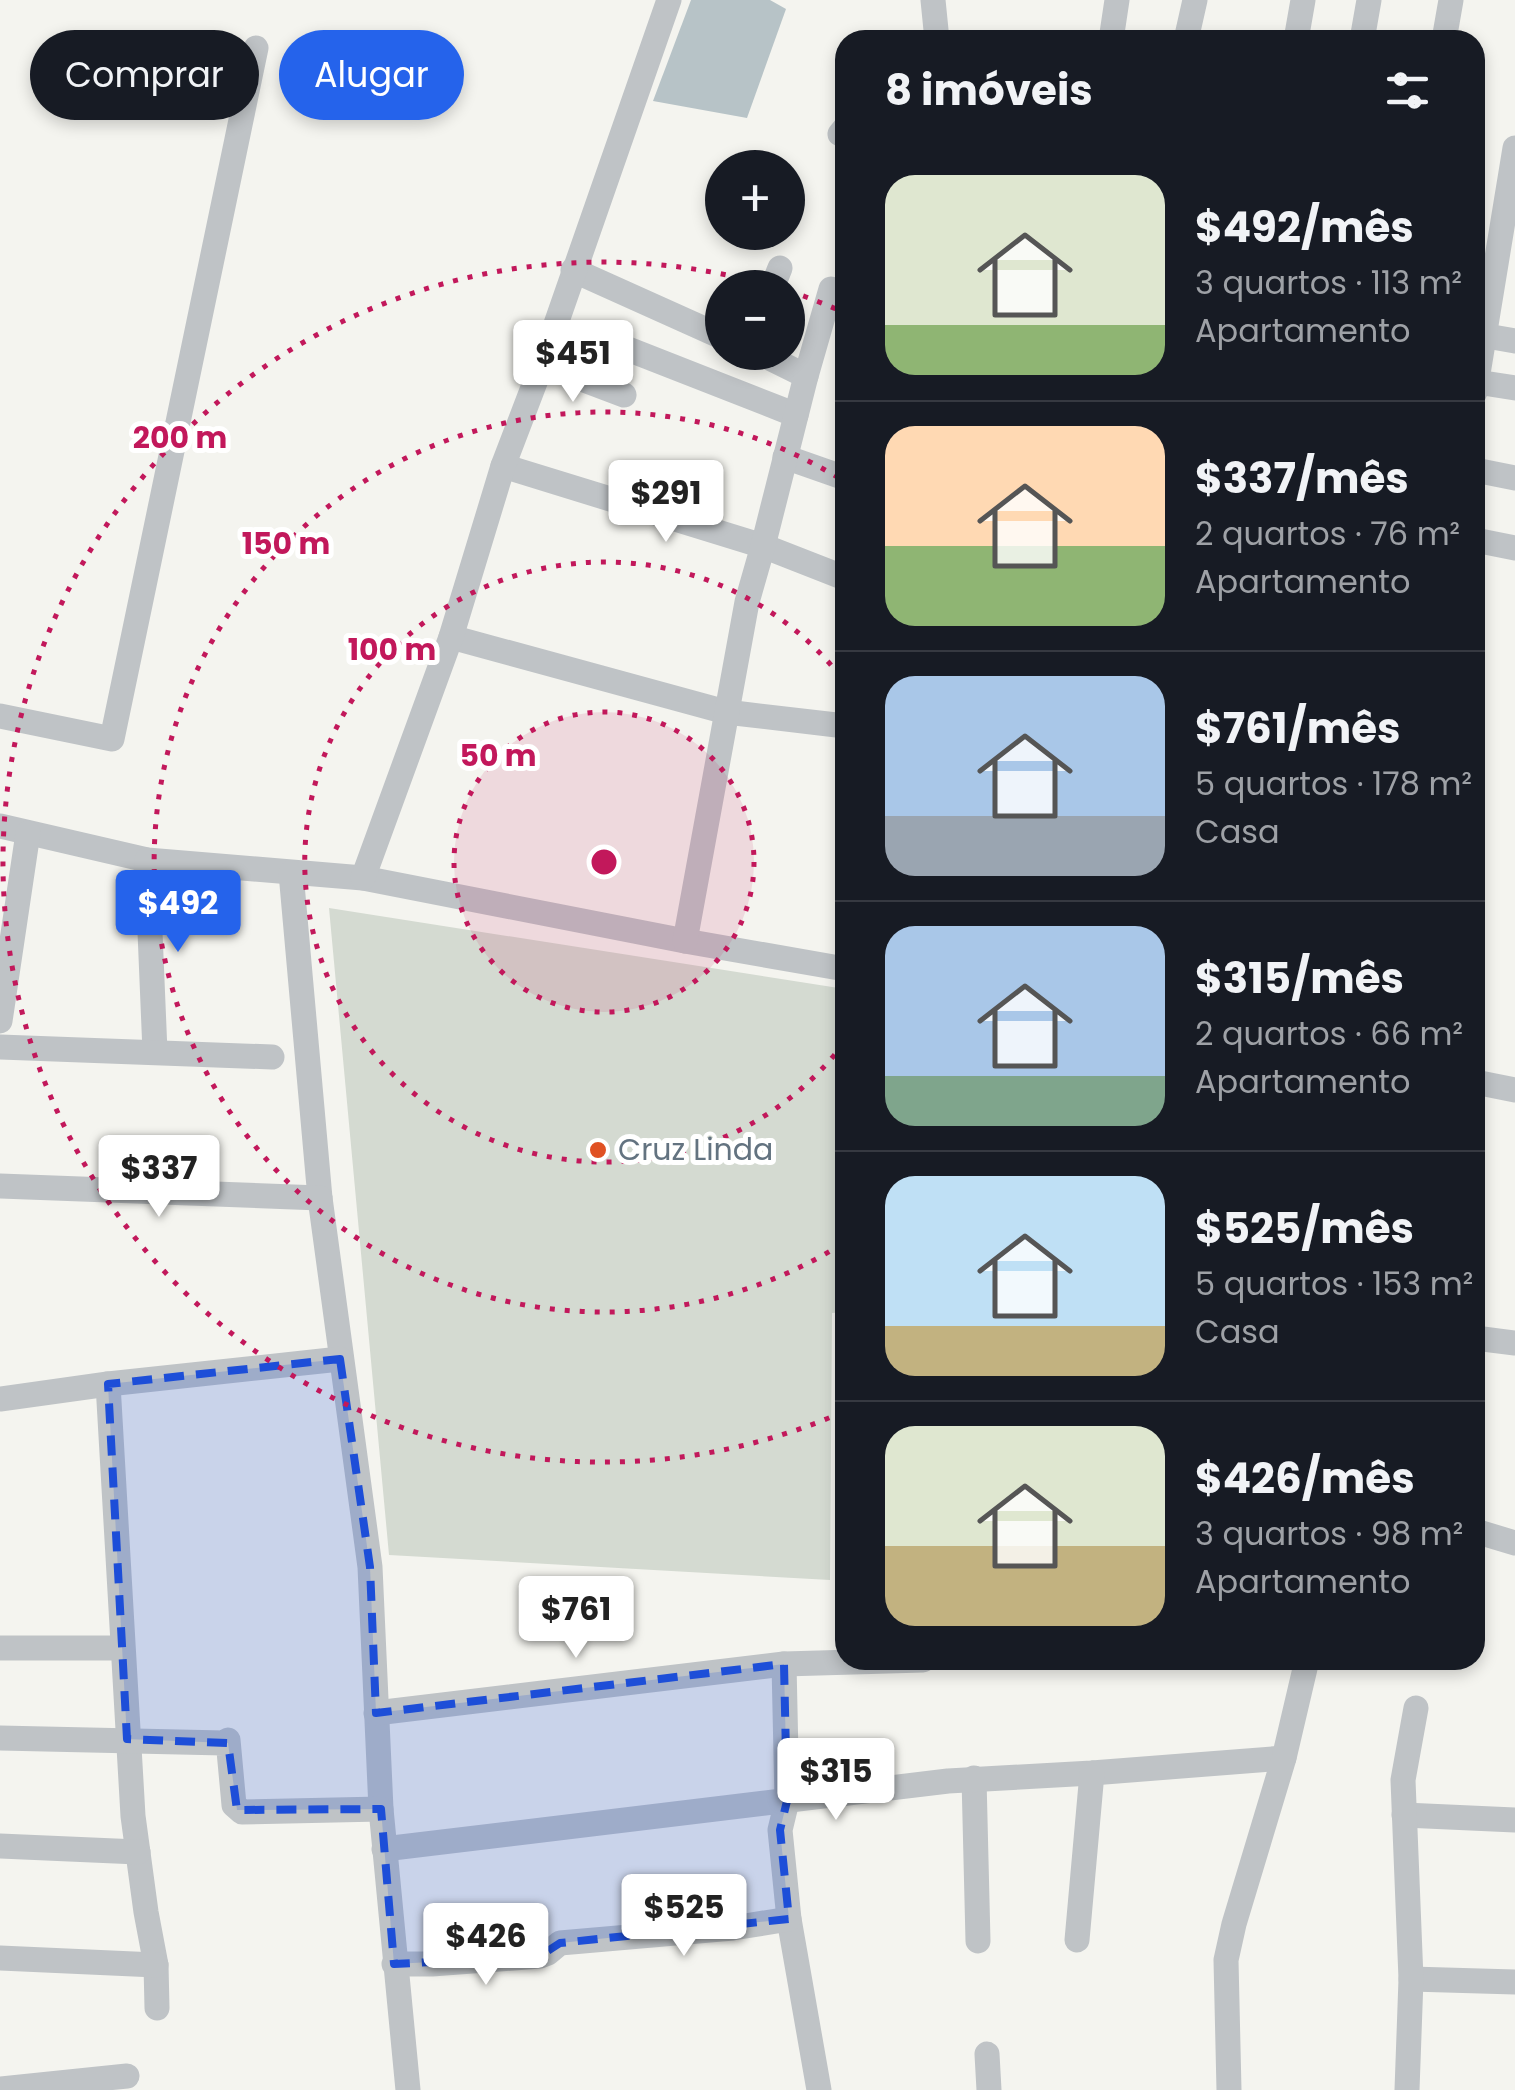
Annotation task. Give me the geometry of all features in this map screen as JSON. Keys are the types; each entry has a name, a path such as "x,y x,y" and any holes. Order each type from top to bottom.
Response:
{"street":[{"path":"363,878 450,637 503,466 669,0"},
{"path":"934,0 936,30"},
{"path":"1112,30 1117,0"},
{"path":"1188,30 1194,0"},
{"path":"1298,30 1304,0"},
{"path":"1364,30 1369,0"},
{"path":"1446,30 1452,0"},
{"path":"0,716 112,739 241,120"},
{"path":"1485,303 1515,148"},
{"path":"573,270 705,329"},
{"path":"684,941 746,602 831,289"},
{"path":"1485,335 1515,340"},
{"path":"615,344 796,416"},
{"path":"542,364 624,395"},
{"path":"794,370 806,376"},
{"path":"1485,387 1515,388"},
{"path":"785,457 835,474"},
{"path":"503,466 763,546 835,574"},
{"path":"1485,472 1515,478"},
{"path":"1485,542 1515,548"},
{"path":"450,637 726,712 835,725"},
{"path":"0,826 147,860 363,878 835,967"},
{"path":"0,1022 4,968 28,833"},
{"path":"147,860 155,1052"},
{"path":"291,873 320,1198 370,1566 380,1810 408,2090"},
{"path":"0,1047 272,1057"},
{"path":"1485,1084 1515,1090"},
{"path":"0,1186 320,1198"},
{"path":"1485,1339 1515,1343"},
{"path":"0,1399 340,1359"},
{"path":"108,1384 127,1740 138,1852 156,1966 157,2008"},
{"path":"1485,1534 1515,1543"},
{"path":"0,1648 122,1648"},
{"path":"376,1712 784,1664 835,1663"},
{"path":"784,1664 788,1801 780,1830 790,1918 820,2090"},
{"path":"1230,2090 1226,1960 1284,1758 1305,1670"},
{"path":"1407,2090 1411,1979 1404,1770 1416,1708"},
{"path":"0,1738 224,1743 228,1740 234,1805 242,1812 380,1810"},
{"path":"384,1849 974,1778 1284,1758"},
{"path":"1076,1940 1092,1773"},
{"path":"974,1778 978,1941"},
{"path":"1404,1815 1515,1820"},
{"path":"0,1846 138,1852"},
{"path":"394,1964 540,1956 560,1942 733,1928 790,1918"},
{"path":"0,1958 156,1966"},
{"path":"1411,1979 1515,1982"},
{"path":"987,2054 989,2090"},
{"path":"0,2089 128,2076"}],"highlighted area":[{"path":"340,1359 370,1567 376,1713 784,1664 787,1801 780,1830 789,1919 560,1943 540,1956 394,1964 381,1809 237,1810 228,1743 127,1739 108,1384"}],"shaded area":[{"path":"691,0 770,0 786,9 747,118 653,101"},
{"name":"Cruz Linda","path":"329,908 835,987 830,1580 389,1555"}],"place":[{"name":"Cruz Linda","path":"598,1150"}]}
